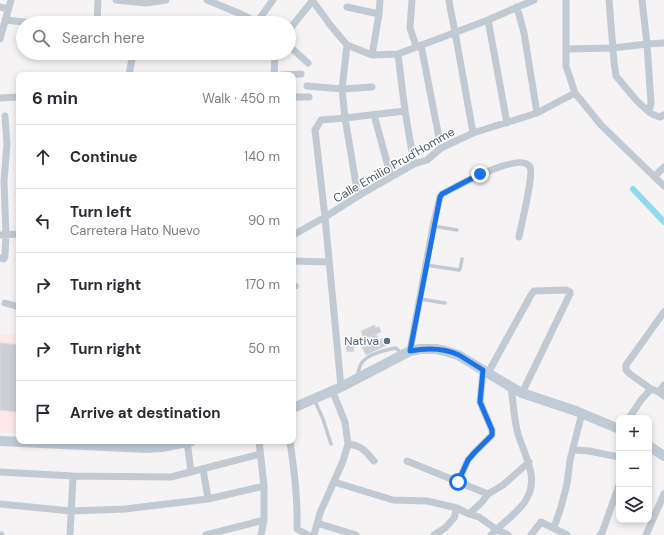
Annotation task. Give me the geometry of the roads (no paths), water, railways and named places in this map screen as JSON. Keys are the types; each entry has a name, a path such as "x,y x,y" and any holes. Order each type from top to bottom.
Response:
{"main road":[{"path":"296,407 357,379 406,353 420,349 436,349 458,355 511,388 522,393 582,413 616,428"},
{"path":"0,441 16,442"},
{"path":"86,444 147,448 175,444"},
{"path":"652,448 664,456"}],"street":[{"path":"0,39 11,0"},
{"path":"97,16 98,0"},
{"path":"117,0 146,3 166,0"},
{"path":"207,0 245,16"},
{"path":"262,16 271,0"},
{"path":"296,21 313,0 331,26 347,45 372,55 398,54 488,20 534,0"},
{"path":"372,55 380,0"},
{"path":"412,0 410,28 419,46 441,148"},
{"path":"449,0 473,133"},
{"path":"566,0 566,66 575,93 601,125 664,186"},
{"path":"609,0 616,76 637,101 649,112 660,117 664,115"},
{"path":"642,0 647,44 650,103 649,112"},
{"path":"0,7 8,9"},
{"path":"347,7 379,14"},
{"path":"518,7 524,33 537,113"},
{"path":"5,20 16,21"},
{"path":"488,20 507,123"},
{"path":"566,49 613,48 664,43"},
{"path":"347,45 342,89 345,118 358,196"},
{"path":"296,52 308,63"},
{"path":"398,54 405,111 414,164"},
{"path":"130,72 132,60"},
{"path":"274,72 276,60"},
{"path":"296,74 301,74"},
{"path":"307,86 342,89 372,87"},
{"name":"Calle Emilio Prud'Homme","path":"296,233 414,164 427,160 441,148 473,133 537,113 575,93"},
{"path":"0,98 16,97"},
{"path":"296,97 309,97"},
{"path":"314,535 320,513 343,461 348,444 345,422 336,389 329,262 315,130 321,120 405,111"},
{"path":"374,115 391,177"},
{"path":"0,258 4,258 5,256 3,235 4,181 7,144 5,116"},
{"path":"406,353 420,299 433,226 442,194 480,174 515,162 527,164 530,167 530,180 519,237"},
{"path":"655,176 664,167"},
{"path":"3,235 16,234"},
{"path":"296,261 329,262"},
{"path":"458,482 468,460 492,435 492,430 480,402 485,371 534,291 569,291 570,294 522,393"},
{"path":"5,303 16,306"},
{"path":"664,312 626,365 626,370 630,374 651,389 661,394 664,385"},
{"path":"491,535 524,503 532,483 529,462 517,430 511,388"},
{"path":"631,415 641,400 651,389"},
{"path":"554,528 567,484 570,460 582,413"},
{"path":"188,444 191,472"},
{"path":"259,444 264,486 264,520 261,535"},
{"path":"290,444 295,474 297,515 296,532 308,535"},
{"path":"348,444 363,448 374,461"},
{"path":"573,450 589,451 616,456"},
{"path":"0,472 73,476 171,477 260,454"},
{"path":"407,461 488,494"},
{"path":"469,514 488,494 503,485 529,462"},
{"path":"203,469 208,499"},
{"path":"70,535 73,476"},
{"path":"334,482 392,500 427,502 457,508 479,517 496,529 508,535"},
{"path":"0,504 72,511 125,509 208,499 264,486"},
{"path":"600,535 618,487"},
{"path":"646,535 664,494"},
{"path":"434,535 445,528 454,518 457,508"},
{"path":"206,535 264,520"},
{"path":"531,535 541,522 568,535"},
{"path":"317,523 356,535"}],"lane":[{"path":"433,226 457,230"},
{"path":"426,265 459,270 462,258"},
{"path":"420,299 445,303"},
{"path":"357,379 360,364 365,358 387,349 396,348 406,353"},
{"path":"314,398 331,444"}],"waterway":[{"path":"633,189 664,222"}],"place":[{"name":"Nativa","path":"387,341"}]}
